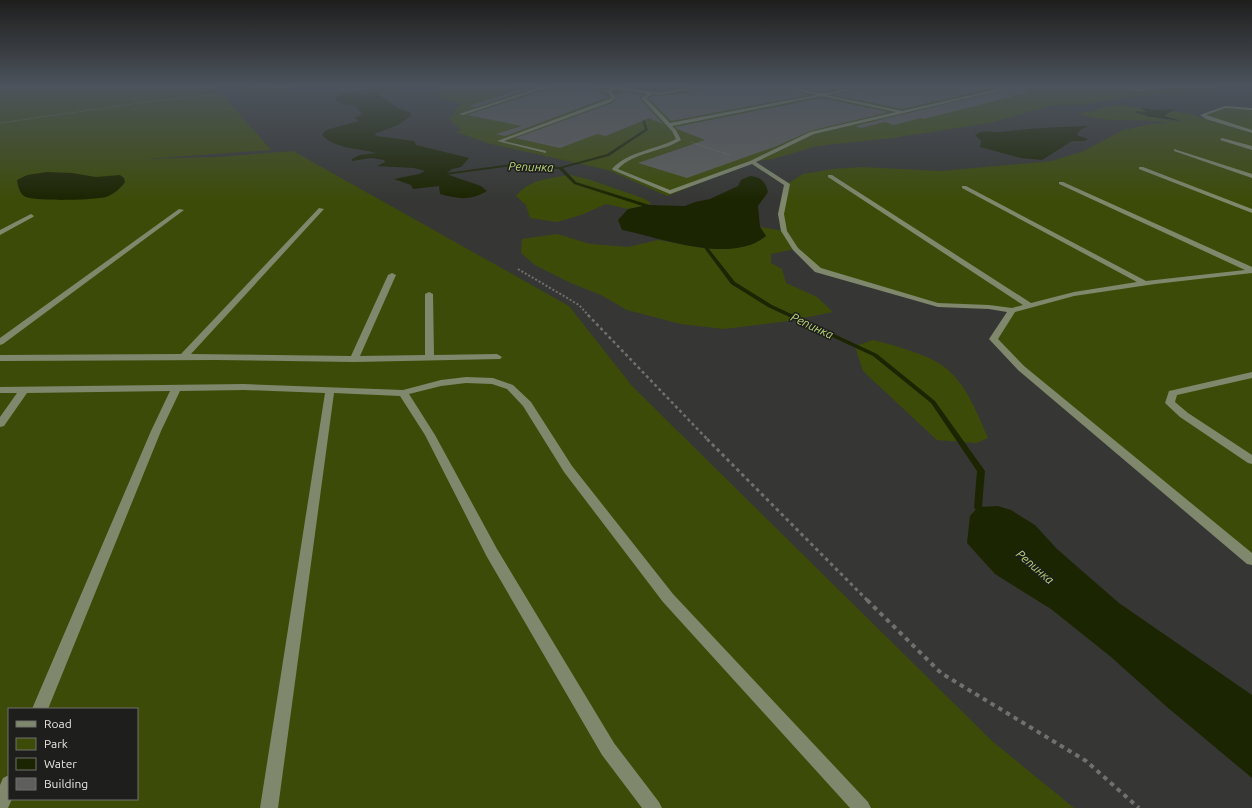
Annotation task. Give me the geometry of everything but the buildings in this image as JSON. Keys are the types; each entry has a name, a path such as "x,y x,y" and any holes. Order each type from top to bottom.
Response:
{"street":[{"path":"544,152 499,141 547,124"},
{"path":"668,125 675,124"},
{"path":"668,125 674,130 679,140 630,159 618,165 615,169 654,187 670,192 752,162 812,133 855,124"},
{"path":"1226,124 1252,132"},
{"path":"1222,139 1252,148"},
{"path":"1176,150 1252,176"},
{"path":"752,162 787,184 781,214 784,231 795,249 818,270 938,305 989,307 1012,310 1074,294 1144,283 1252,271"},
{"path":"1141,168 1252,212"},
{"path":"830,176 1029,305"},
{"path":"1061,183 1252,271"},
{"path":"964,188 1144,283"},
{"path":"184,357 322,209"},
{"path":"0,342 181,210"},
{"path":"0,233 31,216"},
{"path":"354,359 392,275"},
{"path":"429,294 430,358"},
{"path":"1012,310 993,339 1021,368 1252,560"},
{"path":"0,358 184,357 354,359 497,357"},
{"path":"1252,374 1172,394 1170,403 1184,415 1252,460"},
{"path":"0,390 244,386 403,393 441,383 466,380 493,381 510,387 527,404 568,469 668,598 862,808"},
{"path":"40,708 156,431 177,387"},
{"path":"0,424 24,390"},
{"path":"269,808 330,390"},
{"path":"403,393 430,435 492,553 608,749 653,808"},
{"path":"0,806 8,786"}],"path":[{"path":"679,140 752,162"},
{"path":"518,269 579,305 631,361 749,482 941,673 1086,761 1139,808"}],"green space":[{"path":"0,124 248,124 271,150 144,159 218,157 293,151 569,306 632,386 992,741 1074,808 0,808"},
{"path":"454,124 984,124 892,138 817,146 773,159 752,162 667,196 608,170 491,144 456,132 461,130"},
{"path":"1151,124 1252,124 1252,560 1021,368 993,339 1012,311 938,305 818,270 795,249 771,254 771,263 782,269 786,283 817,297 833,312 788,321 724,329 681,324 627,310 601,295 573,284 535,265 521,253 522,239 557,234 590,244 628,247 658,240 707,249 736,248 753,244 766,236 760,227 784,231 781,214 787,184 803,174 833,169 863,167 941,171 1052,161 1084,151 1123,130"},
{"path":"571,175 591,180 645,199 651,203 628,209 606,204 581,215 557,222 530,218 526,205 516,196 528,186 541,180"},
{"path":"874,340 923,355 948,370 967,393 988,438 976,443 937,440 863,371 855,346"}],"water":[{"path":"349,124 400,124 374,134 377,136 414,141 416,145 469,158 461,167 452,169 446,174 481,186 487,191 470,198 464,198 440,194 439,186 413,189 411,185 394,179 419,174 425,171 414,168 377,166 385,162 384,160 371,158 352,161 352,159 360,155 376,153 340,146 333,143 322,135 326,130"},
{"path":"1088,126 1080,130 1077,135 1088,139 1085,141 1072,141 1042,160 1021,158 980,147 981,141 975,135 985,131 1001,132"},
{"path":"47,172 72,173 96,177 120,175 124,178 125,182 114,193 100,198 51,200 29,198 22,194 17,180 27,175"},
{"path":"750,176 757,177 762,180 768,192 758,206 760,227 766,236 751,244 734,248 716,249 696,247 622,230 618,220 628,209 648,205 685,206 710,199 738,186 741,180"},
{"path":"998,506 1011,510 1035,525 1057,549 1119,603 1252,695 1252,778 1167,707 1111,657 1051,609 995,574 967,543 970,516 978,507"}],"waterway":[{"path":"560,168 608,155 647,129 645,124"},
{"name":"Репинка","path":"438,168 445,174 511,165 560,168"},
{"name":"Репинка","path":"560,168 575,183 657,209"},
{"name":"Репинка","path":"704,241 707,249 733,283 770,306 875,355 933,402 981,471 978,507 984,514"}]}
